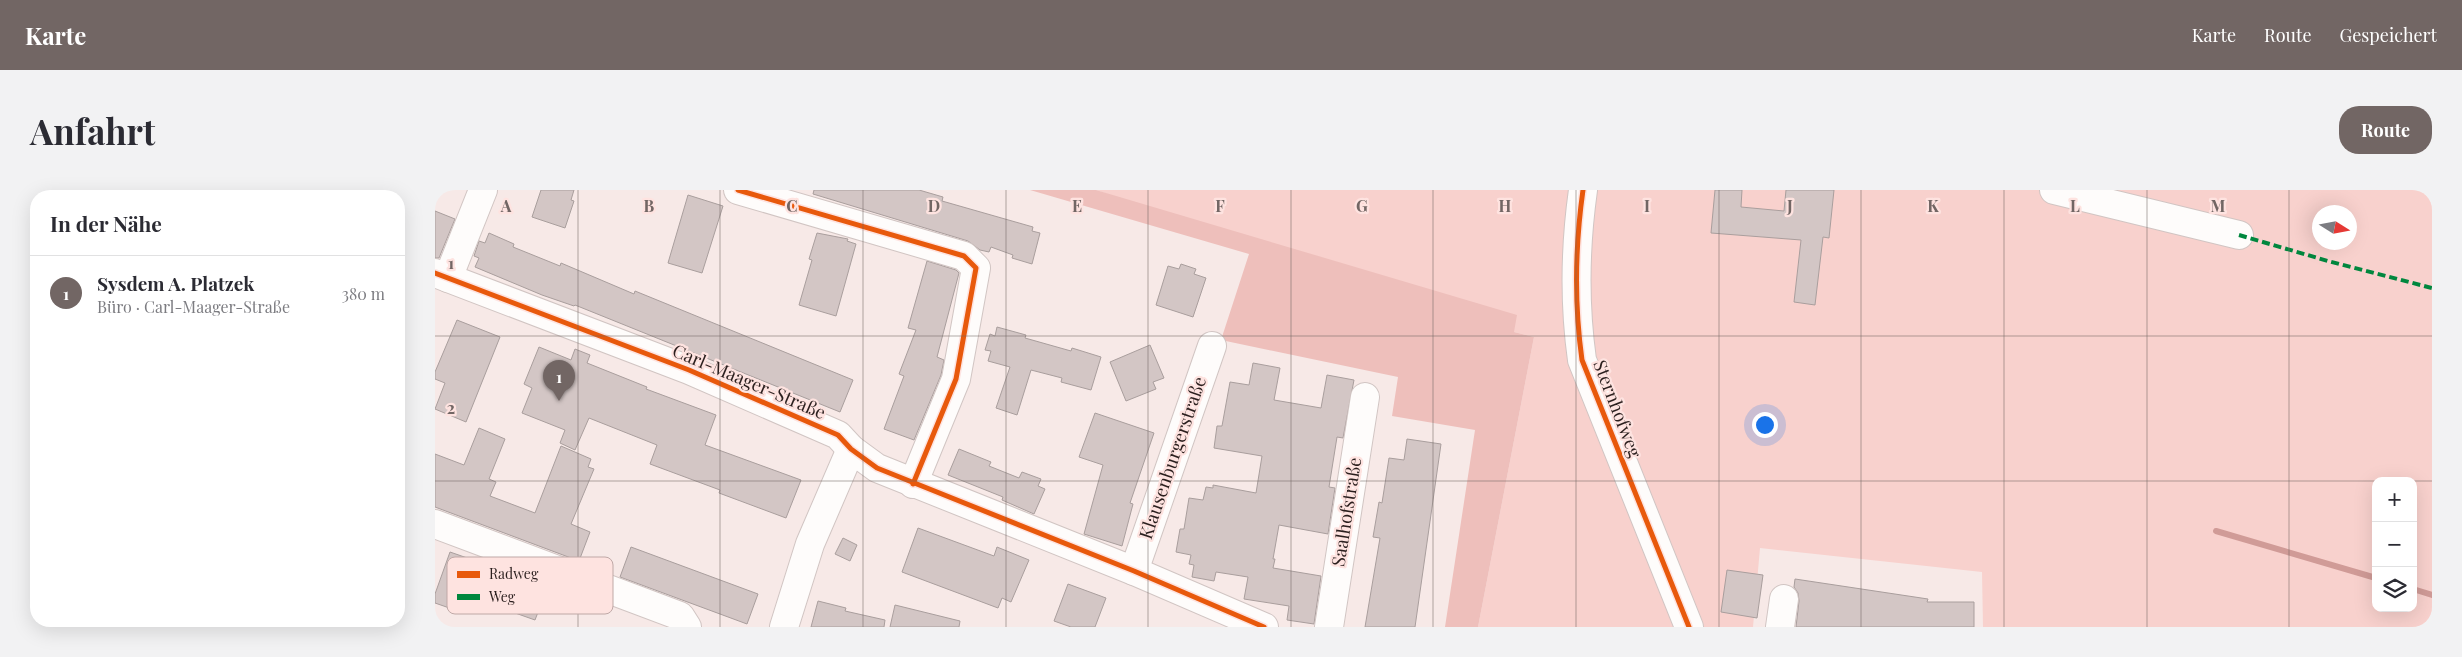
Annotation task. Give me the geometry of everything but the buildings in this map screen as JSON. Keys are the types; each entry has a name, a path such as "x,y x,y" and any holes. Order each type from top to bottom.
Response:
{"street":[{"path":"441,276 483,190"},
{"path":"738,190 965,256 976,268 956,379 913,484"},
{"name":"Sternhofweg","path":"1583,190 1576,268 1576,317 1582,360 1689,627"},
{"path":"2054,190 2239,235"},
{"name":"Carl-Maager-Straße","path":"441,276 689,370 837,435 851,449 877,468 1134,571 1234,621 1263,627"},
{"name":"Klausenburgerstraße","path":"1134,571 1211,346"},
{"name":"Saalhofstraße","path":"1329,627 1365,397"},
{"path":"784,627 810,544 851,449"},
{"path":"435,524 523,557"},
{"path":"613,591 679,616 687,627"},
{"path":"1780,627 1784,599"}],"shaded area":[{"path":"1030,190 1096,190 1517,315 1514,332 1534,337 1478,627 1445,627 1475,430 1392,416 1398,377 1221,340 1249,254"},
{"path":"1096,190 2432,190 2432,627 1983,627 1982,572 1760,548 1753,627 1478,627 1534,337 1514,332"}],"waterway":[{"path":"2216,531 2372,577"},
{"path":"2417,590 2432,595"}],"marked path":[{"path":"2239,235 2328,261 2432,288"}],"cycle path":[{"path":"738,190 964,256 976,268 956,379 913,484"},
{"path":"1583,190 1578,233 1577,275 1579,339 1582,360 1689,627"},
{"path":"435,273 689,370 838,435 851,449 877,468 1134,571 1264,627"}],"place":[{"name":"Sysdem A. Platzek","path":"559,401"}]}
